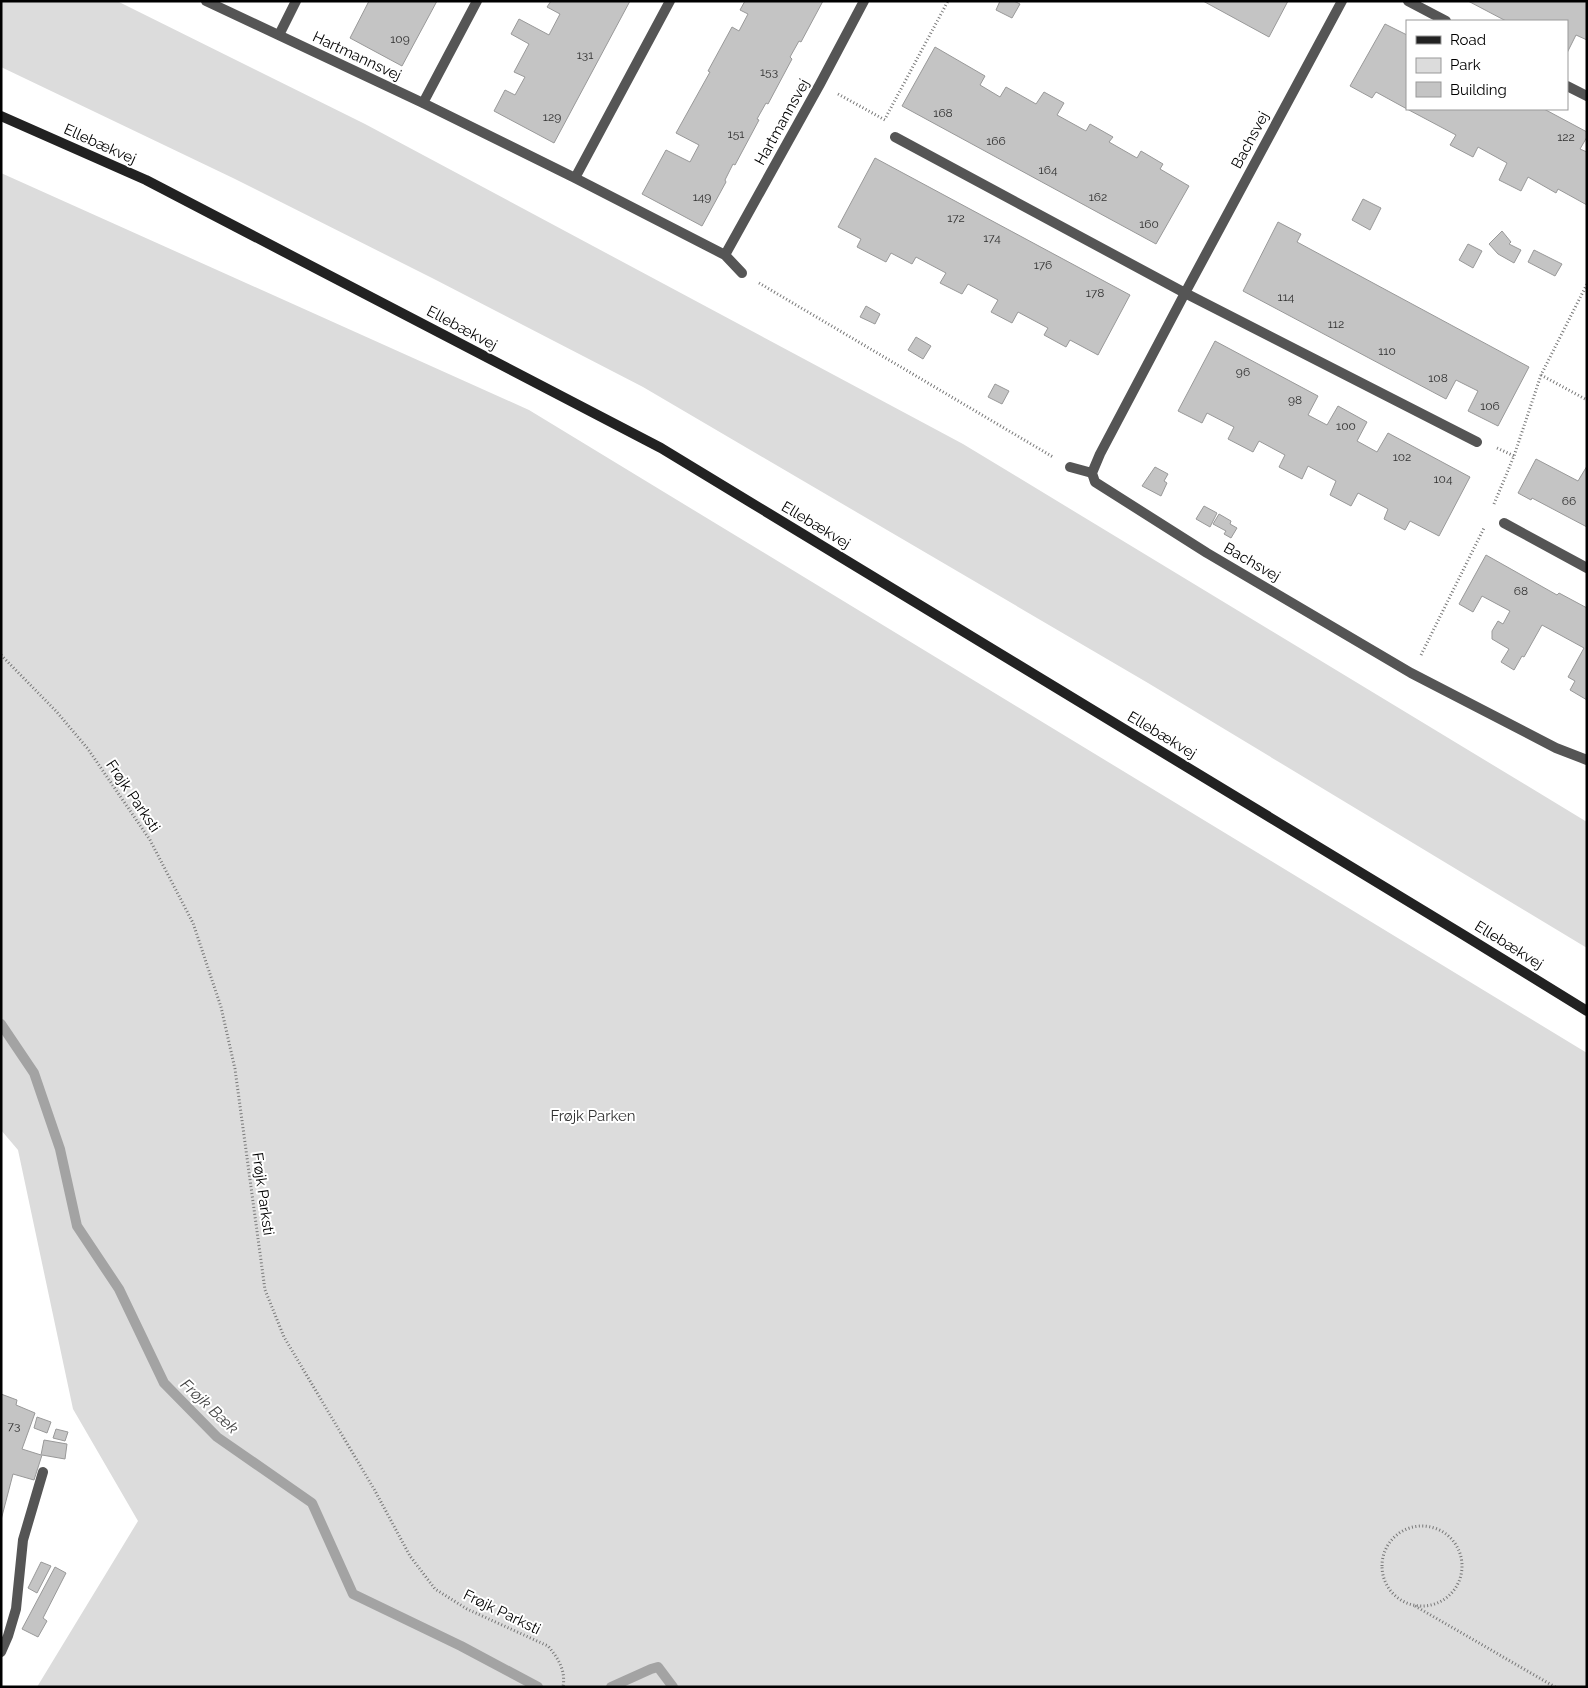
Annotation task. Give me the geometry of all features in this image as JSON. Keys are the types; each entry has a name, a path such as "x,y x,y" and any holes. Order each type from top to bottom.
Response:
{"street":[{"name":"Hartmannsvej","path":"206,1 575,178 725,255 742,273"},
{"path":"279,35 296,1"},
{"path":"422,103 477,1"},
{"path":"575,178 670,1"},
{"name":"Hartmannsvej","path":"725,255 864,1"},
{"name":"Bachsvej","path":"1342,1 1184,292 1092,473 1095,482 1207,553 1411,673 1556,748 1587,760"},
{"path":"1408,1 1444,20"},
{"path":"1568,86 1587,96"},
{"name":"Ellebækvej","path":"1,116 146,180 661,448 1587,1011"},
{"path":"895,137 1184,292 1477,442"},
{"path":"1070,467 1092,473"},
{"path":"1504,523 1587,568"},
{"path":"1,1652 16,1609 23,1540 43,1472"}],"path":[{"path":"885,119 948,1"},
{"path":"820,84 885,119 896,127 895,137"},
{"path":"742,273 1070,467"},
{"path":"1493,507 1514,456 1541,375 1587,284"},
{"path":"1541,375 1587,400"},
{"path":"1411,673 1486,524"},
{"name":"Frøjk Parksti","path":"1,655 56,711 88,749 150,840 194,924 221,1007 235,1069 266,1290 284,1337 374,1490 410,1556 435,1589 467,1610 548,1646 557,1657 563,1669 563,1687"},
{"path":"1413,1605 1426,1605 1438,1602 1449,1595 1457,1585 1461,1572 1461,1560 1457,1547 1449,1537 1439,1530 1426,1526 1403,1530 1393,1538 1386,1548 1382,1571 1386,1583 1392,1592 1401,1600 1413,1605 1555,1687"}],"green space":[{"path":"1,1 117,1 365,124 963,444 1587,822 1587,948 1148,683 643,387 235,179 1,67"},
{"name":"Frøjk Parken","path":"1,173 529,410 1587,1053 1587,1687 37,1687 138,1521 73,1409 18,1150 1,1130"}],"building":[{"path":"369,1 437,1 402,66 350,38"},
{"path":"551,1 630,1 554,143 494,111 505,90 515,95 525,77 514,72 529,44 511,34 519,19 549,35 560,14 547,7"},
{"path":"745,1 823,1 801,42 799,41 790,57 792,59 768,104 766,103 757,119 759,120 735,165 733,164 725,180 726,182 702,226 642,194 666,150 690,162 699,145 676,133 710,72 708,71 732,27 739,31 748,14 740,10"},
{"path":"1000,1 1014,1 1020,4 1012,18 996,10"},
{"path":"1203,1 1288,1 1269,37"},
{"path":"1468,1 1587,1 1587,40 1576,35 1568,51 1568,20 1504,20"},
{"path":"1385,24 1406,34 1406,108 1376,92 1372,98 1350,86"},
{"path":"935,47 985,76 980,85 1000,97 1006,87 1036,104 1044,92 1064,103 1057,115 1086,131 1090,124 1113,137 1109,142 1137,158 1141,151 1163,164 1160,169 1189,186 1156,244 902,106"},
{"path":"1409,110 1546,110 1587,132 1587,137 1580,149 1587,152 1587,205 1558,189 1556,193 1528,177 1521,191 1499,180 1507,163 1478,147 1473,157 1450,145 1456,135"},
{"path":"875,158 1130,295 1098,355 1070,340 1066,347 1044,335 1048,328 1018,312 1012,323 991,312 998,300 968,284 962,294 940,283 946,273 916,257 912,264 891,253 886,262 857,247 861,239 838,227"},
{"path":"1363,199 1381,208 1370,230 1352,220"},
{"path":"1278,222 1301,234 1297,242 1529,367 1498,426 1468,411 1478,391 1456,380 1446,399 1243,291"},
{"path":"1502,231 1511,242 1509,244 1521,250 1514,263 1498,254 1489,244"},
{"path":"1468,244 1482,251 1473,268 1459,260"},
{"path":"1534,250 1562,264 1555,276 1528,262"},
{"path":"866,306 880,314 875,324 860,317"},
{"path":"916,337 931,346 923,359 908,350"},
{"path":"1215,341 1318,396 1308,415 1327,425 1338,406 1367,422 1357,441 1377,452 1388,433 1470,477 1439,536 1410,521 1405,530 1384,519 1388,509 1358,493 1351,506 1330,495 1336,481 1308,466 1302,479 1279,467 1285,455 1259,441 1253,452 1228,439 1234,427 1207,413 1202,423 1178,411"},
{"path":"995,384 1009,391 1002,404 988,397"},
{"path":"1536,459 1578,481 1587,466 1587,527 1532,498 1531,500 1518,493"},
{"path":"1155,467 1168,474 1164,481 1167,483 1161,496 1142,486"},
{"path":"1204,506 1217,513 1210,527 1196,519"},
{"path":"1219,514 1231,521 1230,524 1237,528 1231,538 1224,534 1226,531 1213,524"},
{"path":"1486,555 1557,595 1559,593 1587,608 1587,700 1570,690 1575,681 1568,677 1584,648 1542,625 1524,657 1522,656 1514,670 1501,662 1509,649 1492,639 1492,631 1498,621 1503,624 1510,611 1482,596 1473,612 1459,604"},
{"path":"1,1394 17,1400 16,1405 35,1413 22,1449 41,1455 44,1440 67,1444 65,1459 42,1455 34,1480 13,1474 1,1520"},
{"path":"37,1417 51,1422 47,1433 34,1428"},
{"path":"56,1429 68,1432 65,1441 53,1438"},
{"path":"41,1562 51,1566 37,1593 28,1588"},
{"path":"55,1567 66,1573 43,1618 47,1621 38,1637 22,1629"}],"waterway":[{"name":"Frøjk Bæk","path":"1,1024 34,1073 60,1149 77,1226 119,1289 164,1383 217,1437 312,1503 353,1594 461,1646 538,1687"},
{"name":"Frøjk Bæk","path":"611,1687 658,1667 673,1687"}]}
